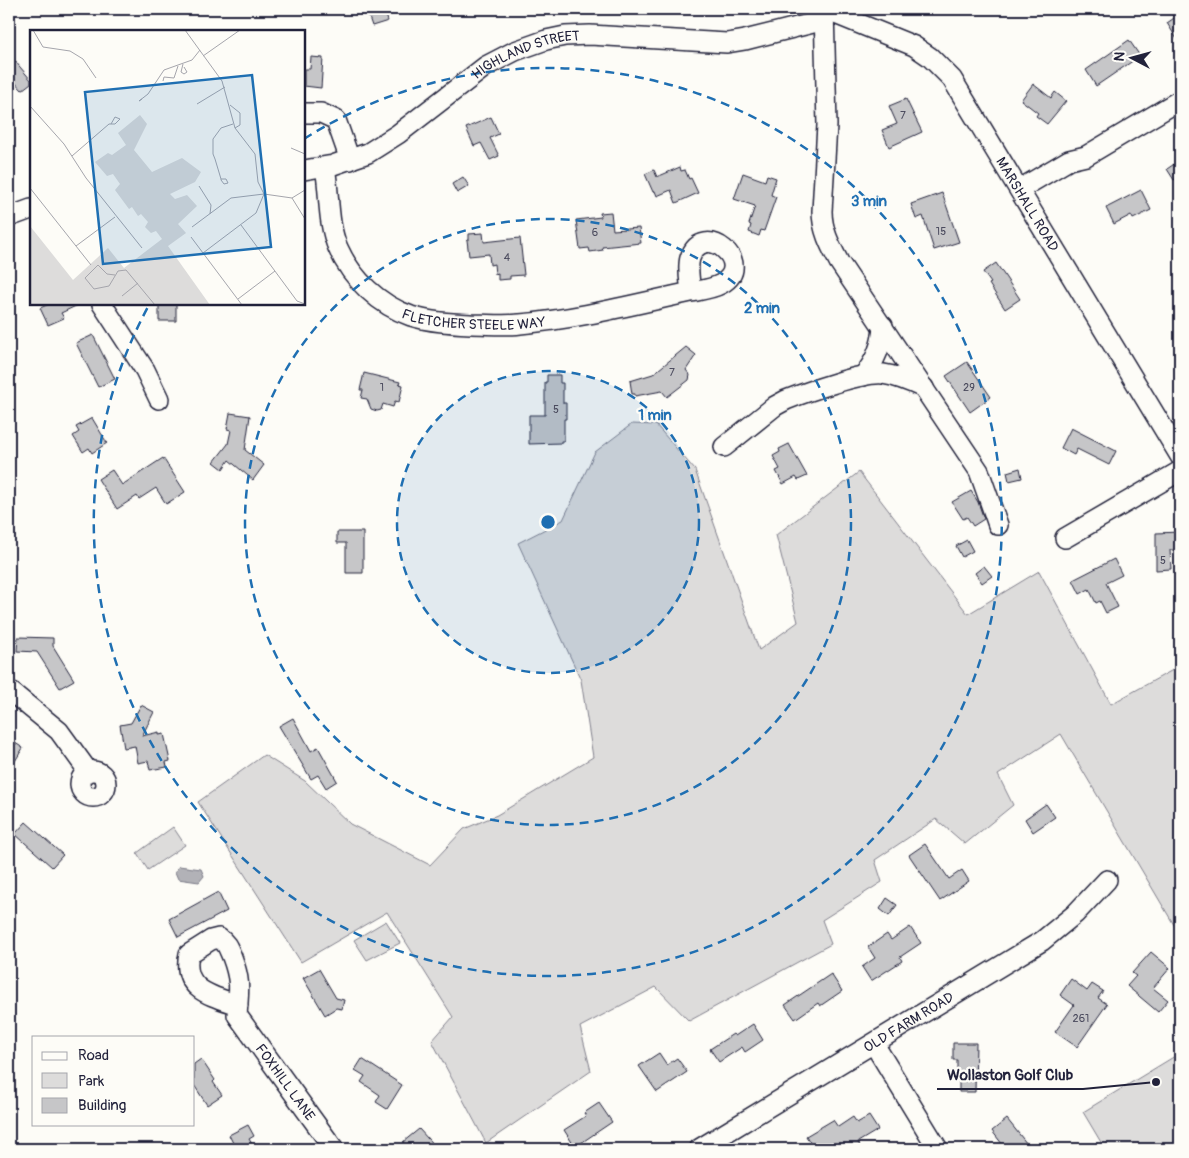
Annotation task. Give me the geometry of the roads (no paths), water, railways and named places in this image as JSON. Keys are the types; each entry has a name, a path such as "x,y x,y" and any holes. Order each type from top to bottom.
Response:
{"street":[{"name":"HIGHLAND STREET","path":"776,32 813,9"},
{"name":"HIGHLAND STREET","path":"305,170 325,167 368,153 389,140 486,66 515,51 546,40 564,36 590,35 727,43 817,22 824,9"},
{"name":"MARSHALL ROAD","path":"824,9 906,42 922,51 938,63 958,87 1180,456"},
{"path":"824,9 827,125 822,220 826,238 839,262 980,471 998,525"},
{"path":"1023,194 1075,170 1086,156 1180,100"},
{"path":"305,113 321,113 336,120 350,160"},
{"name":"FLETCHER STEELE WAY","path":"325,167 330,223 336,242 346,262 370,292 411,316 451,323 518,324 551,320 691,292 723,283 730,275 732,261 725,248 718,244 708,243 697,248 690,256 691,292"},
{"path":"9,217 30,209"},
{"path":"103,305 145,370 159,399"},
{"path":"863,376 879,352 883,326"},
{"path":"724,447 775,406 786,400 863,376 882,374 900,378 924,388"},
{"path":"1065,538 1180,470"},
{"path":"9,690 59,731 88,771"},
{"name":"OLD FARM ROAD","path":"699,1149 1042,941 1075,914 1106,880"},
{"name":"FOXHILL LANE","path":"238,1010 334,1149"},
{"path":"874,1044 938,1149"}],"place":[{"name":"Wollaston Golf Club","path":"1156,1082"}]}
